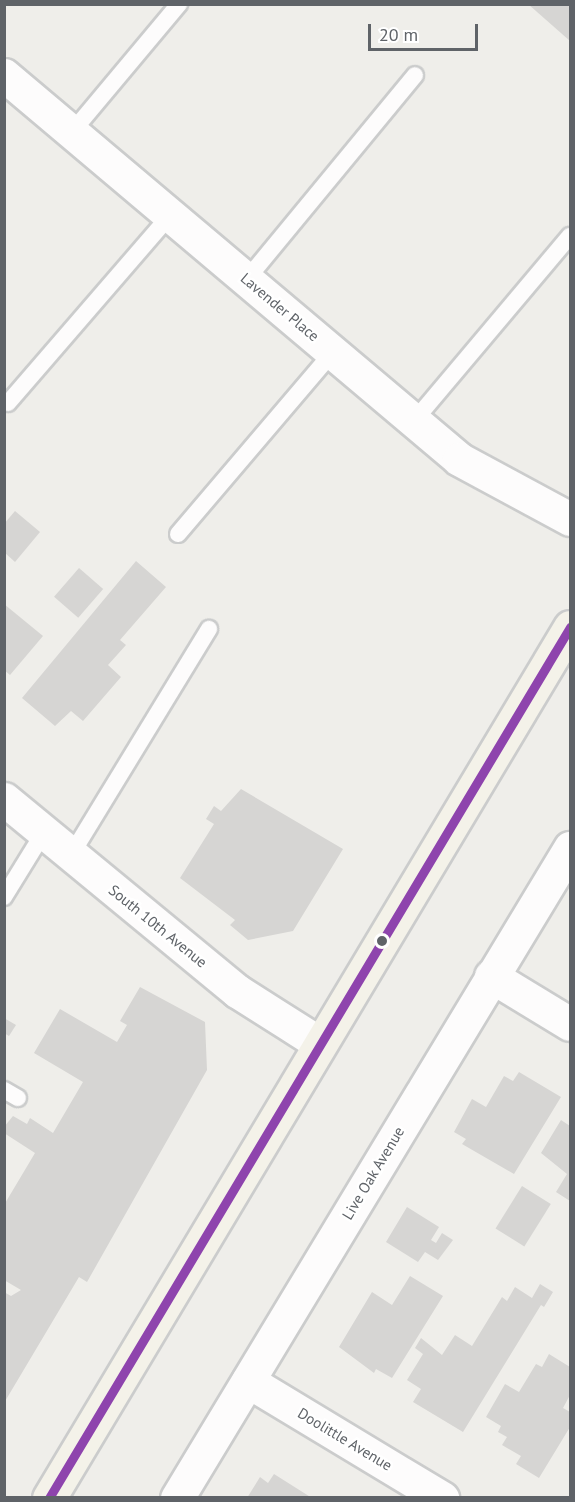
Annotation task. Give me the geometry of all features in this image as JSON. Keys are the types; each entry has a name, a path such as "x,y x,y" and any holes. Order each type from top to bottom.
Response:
{"main road":[{"path":"49,1497 570,627"}],"street":[{"name":"Lavender Place","path":"4,75 459,459 570,519"},
{"name":"South 10th Avenue","path":"4,799 237,991 319,1043"},
{"name":"Live Oak Avenue","path":"177,1497 570,848"},
{"path":"491,976 570,1024"},
{"name":"Doolittle Avenue","path":"248,1381 442,1497"}],"lane":[{"path":"72,132 179,4"},
{"path":"246,279 415,75"},
{"path":"8,403 170,215"},
{"path":"414,421 570,236"},
{"path":"178,534 333,352"},
{"path":"71,855 209,629"},
{"path":"4,897 44,832"}],"building":[{"path":"528,4 570,4 570,41"},
{"path":"15,511 40,532 15,562 4,552 4,524"},
{"path":"136,561 166,587 120,640 126,645 108,665 121,677 83,721 71,711 55,726 22,698"},
{"path":"79,568 103,589 78,618 54,597"},
{"path":"4,604 43,636 10,675 4,670"},
{"path":"241,789 343,849 293,931 248,940 230,925 235,920 180,878 214,824 206,819 214,806 221,811"},
{"path":"140,987 205,1022 207,1070 87,1282 79,1277 4,1403 4,1292 11,1296 21,1290 4,1280 4,1205 35,1153 4,1133 4,1127 13,1116 27,1124 30,1118 53,1133 83,1082 34,1053 60,1009 117,1042 127,1025 120,1021"},
{"path":"4,1018 16,1025 9,1036 4,1033"},
{"path":"519,1072 561,1097 514,1174 462,1144 466,1139 454,1132 472,1099 486,1107 504,1076 513,1081"},
{"path":"561,1120 570,1126 570,1201 556,1192 567,1174 541,1153"},
{"path":"522,1186 551,1204 524,1246 496,1228"},
{"path":"407,1207 439,1227 431,1240 436,1243 442,1233 453,1240 438,1260 425,1252 418,1262 386,1242"},
{"path":"410,1276 443,1296 392,1378 376,1369 374,1373 339,1347 372,1292 392,1305"},
{"path":"540,1284 553,1292 544,1307 541,1305 463,1432 413,1402 421,1389 407,1380 423,1354 415,1348 421,1338 442,1355 455,1335 472,1346 502,1297 507,1301 515,1287 532,1298"},
{"path":"549,1354 570,1367 570,1395 563,1408 570,1412 570,1427 539,1478 516,1464 521,1456 502,1445 507,1437 498,1432 501,1426 486,1417 505,1384 519,1392 536,1364 542,1367"},
{"path":"274,1474 312,1498 247,1498 260,1477 268,1483"}],"transit line":[{"path":"49,1498 570,627"}]}
